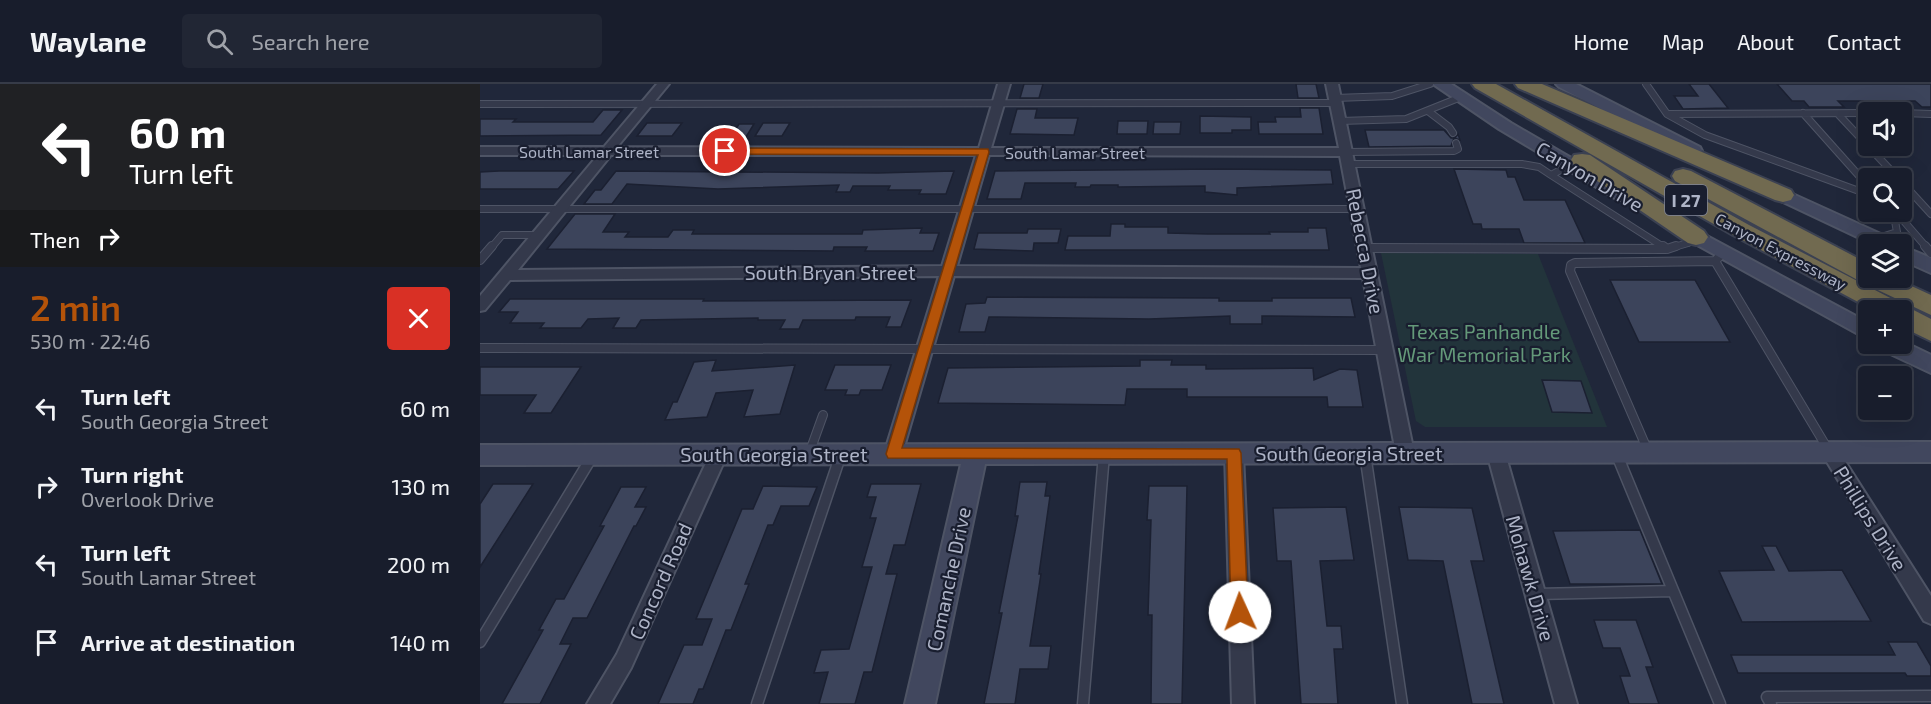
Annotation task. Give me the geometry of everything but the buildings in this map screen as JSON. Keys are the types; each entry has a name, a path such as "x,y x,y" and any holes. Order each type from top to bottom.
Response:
{"highway":[{"name":"Canyon Expressway","path":"1517,84 1618,142 1858,269"},
{"path":"1525,84 1783,195"},
{"path":"1474,88 1696,237"},
{"name":"Canyon Expressway","path":"1474,88 1874,300"},
{"name":"Canyon Expressway","path":"1894,288 1931,306"},
{"path":"1912,321 1931,331"}],"main road":[{"name":"Canyon Drive","path":"1442,84 1474,88 1570,165 1696,237 1719,257 1858,326"},
{"path":"1564,84 1864,234"},
{"path":"1912,257 1931,266"},
{"path":"1904,354 1931,383"},
{"path":"1911,354 1931,364"},
{"name":"South Georgia Street","path":"480,455 1830,452 1927,446"},
{"name":"Comanche Drive","path":"920,704 975,454"}],"street":[{"path":"480,306 663,84"},
{"path":"893,454 1005,84"},
{"name":"Rebecca Drive","path":"1334,95 1405,453"},
{"name":"South Lamar Street","path":"480,151 984,152 1348,158"},
{"name":"South Bryan Street","path":"506,275 948,271 1370,273"},
{"name":"Phillips Drive","path":"1830,452 1931,614"},
{"path":"1234,453 1243,704"},
{"name":"Mohawk Drive","path":"1496,453 1566,704"},
{"name":"Concord Road","path":"598,704 624,661 718,454"}],"lane":[{"path":"480,104 999,103 1334,95 1392,96 1430,84"},
{"path":"1646,84 1667,114 1705,135 1858,191"},
{"path":"1340,121 1397,120 1428,111 1474,88"},
{"path":"1428,111 1449,127 1453,134"},
{"path":"1803,113 1858,175"},
{"path":"1667,114 1858,113"},
{"path":"1912,113 1931,114"},
{"path":"1838,114 1889,168"},
{"path":"1348,158 1454,151 1458,149 1456,143"},
{"path":"1348,158 1522,164 1539,167 1667,249"},
{"path":"1551,175 1570,165"},
{"path":"1912,197 1931,214"},
{"path":"480,209 1358,209"},
{"path":"1905,222 1931,253"},
{"path":"480,260 502,235 539,235"},
{"path":"1365,248 1667,249 1688,243 1696,237"},
{"path":"1649,453 1570,271 1571,265 1575,263 1719,257 1830,452"},
{"path":"480,348 1385,350"},
{"path":"809,454 824,415"},
{"path":"1365,453 1402,704"},
{"path":"1617,453 1720,704"},
{"path":"757,704 841,454"},
{"path":"1083,704 1104,454"},
{"path":"480,642 593,455"},
{"path":"1536,594 1673,591"},
{"path":"1771,704 1767,696 1931,696"}],"green space":[{"name":"Texas Panhandle War Memorial Park","path":"1381,253 1538,254 1607,427 1425,427 1416,421"}],"route":[{"path":"725,151 984,152 893,454 1234,453 1240,612"}]}
